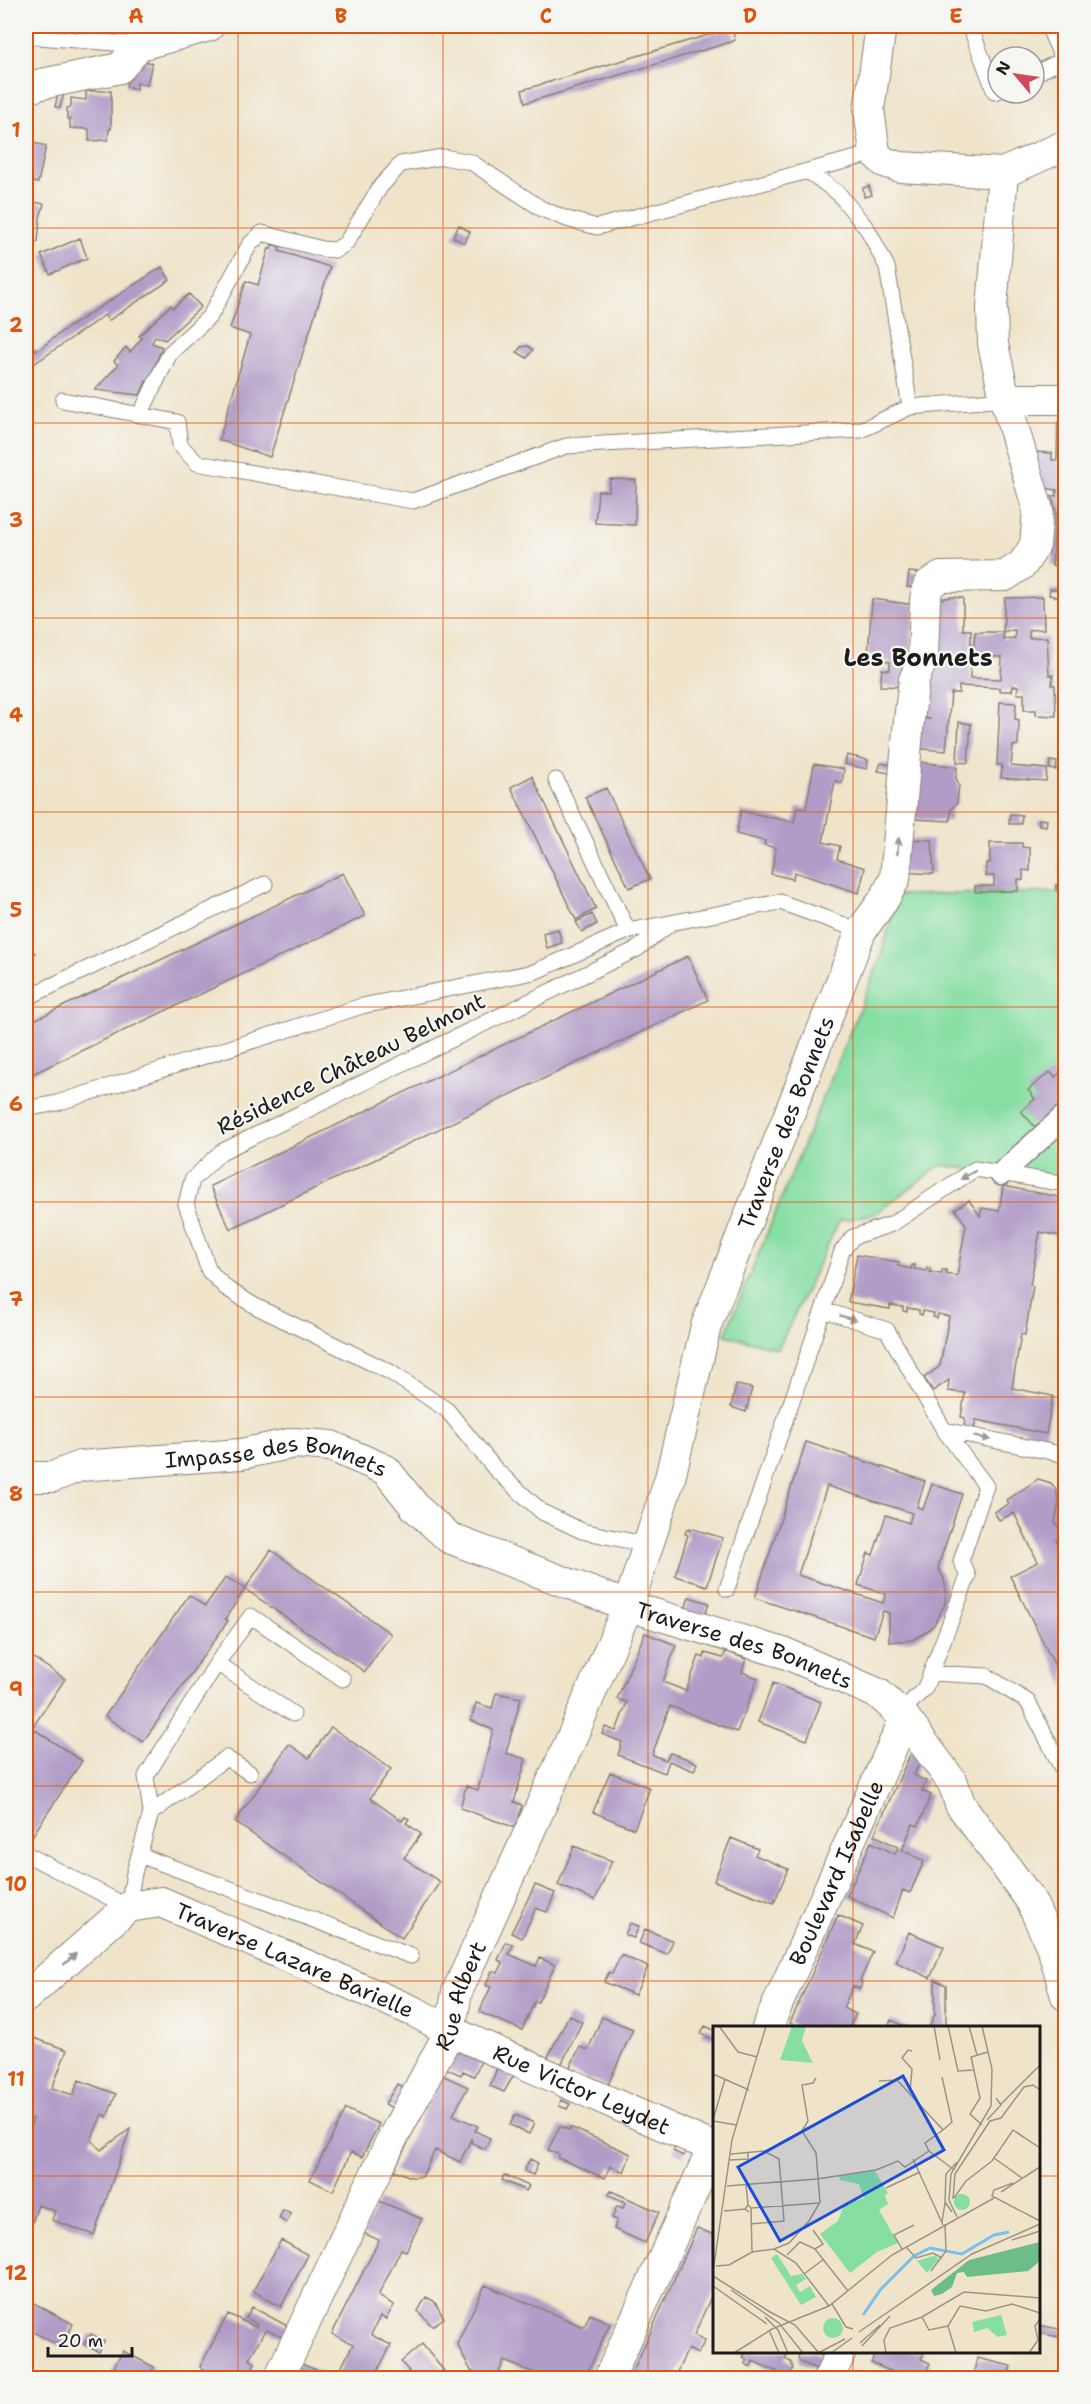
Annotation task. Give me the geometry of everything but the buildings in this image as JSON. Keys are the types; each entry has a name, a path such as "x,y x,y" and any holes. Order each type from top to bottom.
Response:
{"street":[{"path":"26,90 37,85 120,68 140,45 208,26"},
{"path":"881,26 869,110 875,153 885,162 900,167 1003,173 1065,145"},
{"name":"Traverse des Bonnets","path":"1003,173 992,308 993,344 1005,399 1038,510 1035,545 1023,564 1005,576 942,577 929,584 923,658 914,680 895,879 883,901 861,931 706,1326 670,1478 628,1606 787,1654 879,1694 903,1716 953,1783 960,1804 1031,1901 1053,1950 1065,1996"},
{"path":"1005,399 1065,399"},
{"path":"1001,1174 1065,1115"},
{"name":"Impasse des Bonnets","path":"26,1477 53,1477 80,1466 241,1454 294,1443 331,1446 387,1470 416,1508 449,1538 628,1606"},
{"name":"Rue Albert","path":"279,2379 392,2141 450,2031 457,1992 569,1744 628,1606"},
{"name":"Boulevard Isabelle","path":"768,2026 903,1716"},
{"name":"Traverse Lazare Barielle","path":"128,1907 160,1902 415,2012 450,2031"},
{"path":"26,1997 128,1907"},
{"name":"Rue Victor Leydet","path":"450,2031 713,2147"},
{"path":"609,2379 713,2149"},
{"path":"829,2379 841,2353"}],"lane":[{"path":"970,26 986,68"},
{"path":"1046,68 1064,60 1048,26"},
{"path":"26,36 140,45"},
{"path":"140,415 170,353 210,316 250,244 262,233 322,249 336,250 346,243 380,187 400,164 443,157 471,162 542,209 597,227 875,153"},
{"path":"808,171 839,194 868,230 887,267 910,407"},
{"path":"63,400 177,422 180,445 197,463 413,501 566,446 861,430 910,407 1005,399"},
{"path":"556,780 628,931"},
{"path":"26,998 265,884"},
{"name":"Résidence Château Belmont","path":"26,1109 57,1103 362,1006 534,972 628,931 780,902 861,931"},
{"name":"Résidence Château Belmont","path":"648,1545 582,1531 542,1512 496,1470 447,1410 390,1372 255,1306 226,1288 209,1271 186,1204 192,1180 221,1152 637,949 671,923"},
{"path":"727,1588 824,1310 842,1251 853,1237 892,1224 975,1169 1065,1184"},
{"path":"824,1310 887,1330 944,1430 986,1486 961,1561 968,1576 925,1688 903,1716"},
{"path":"944,1430 1065,1455"},
{"path":"26,1854 128,1907 151,1813 146,1776 217,1663 251,1616 343,1679"},
{"path":"217,1663 293,1714"},
{"path":"931,1673 987,1676 1028,1702 1065,1776"},
{"path":"151,1813 226,1758 250,1773"},
{"path":"139,1855 411,1956"}],"green space":[{"path":"1065,892 1065,1184 941,1165 875,1214 839,1221 778,1349 725,1335 880,959 898,895"}],"district":[{"name":"Les Bonnets","path":"918,658"}]}
